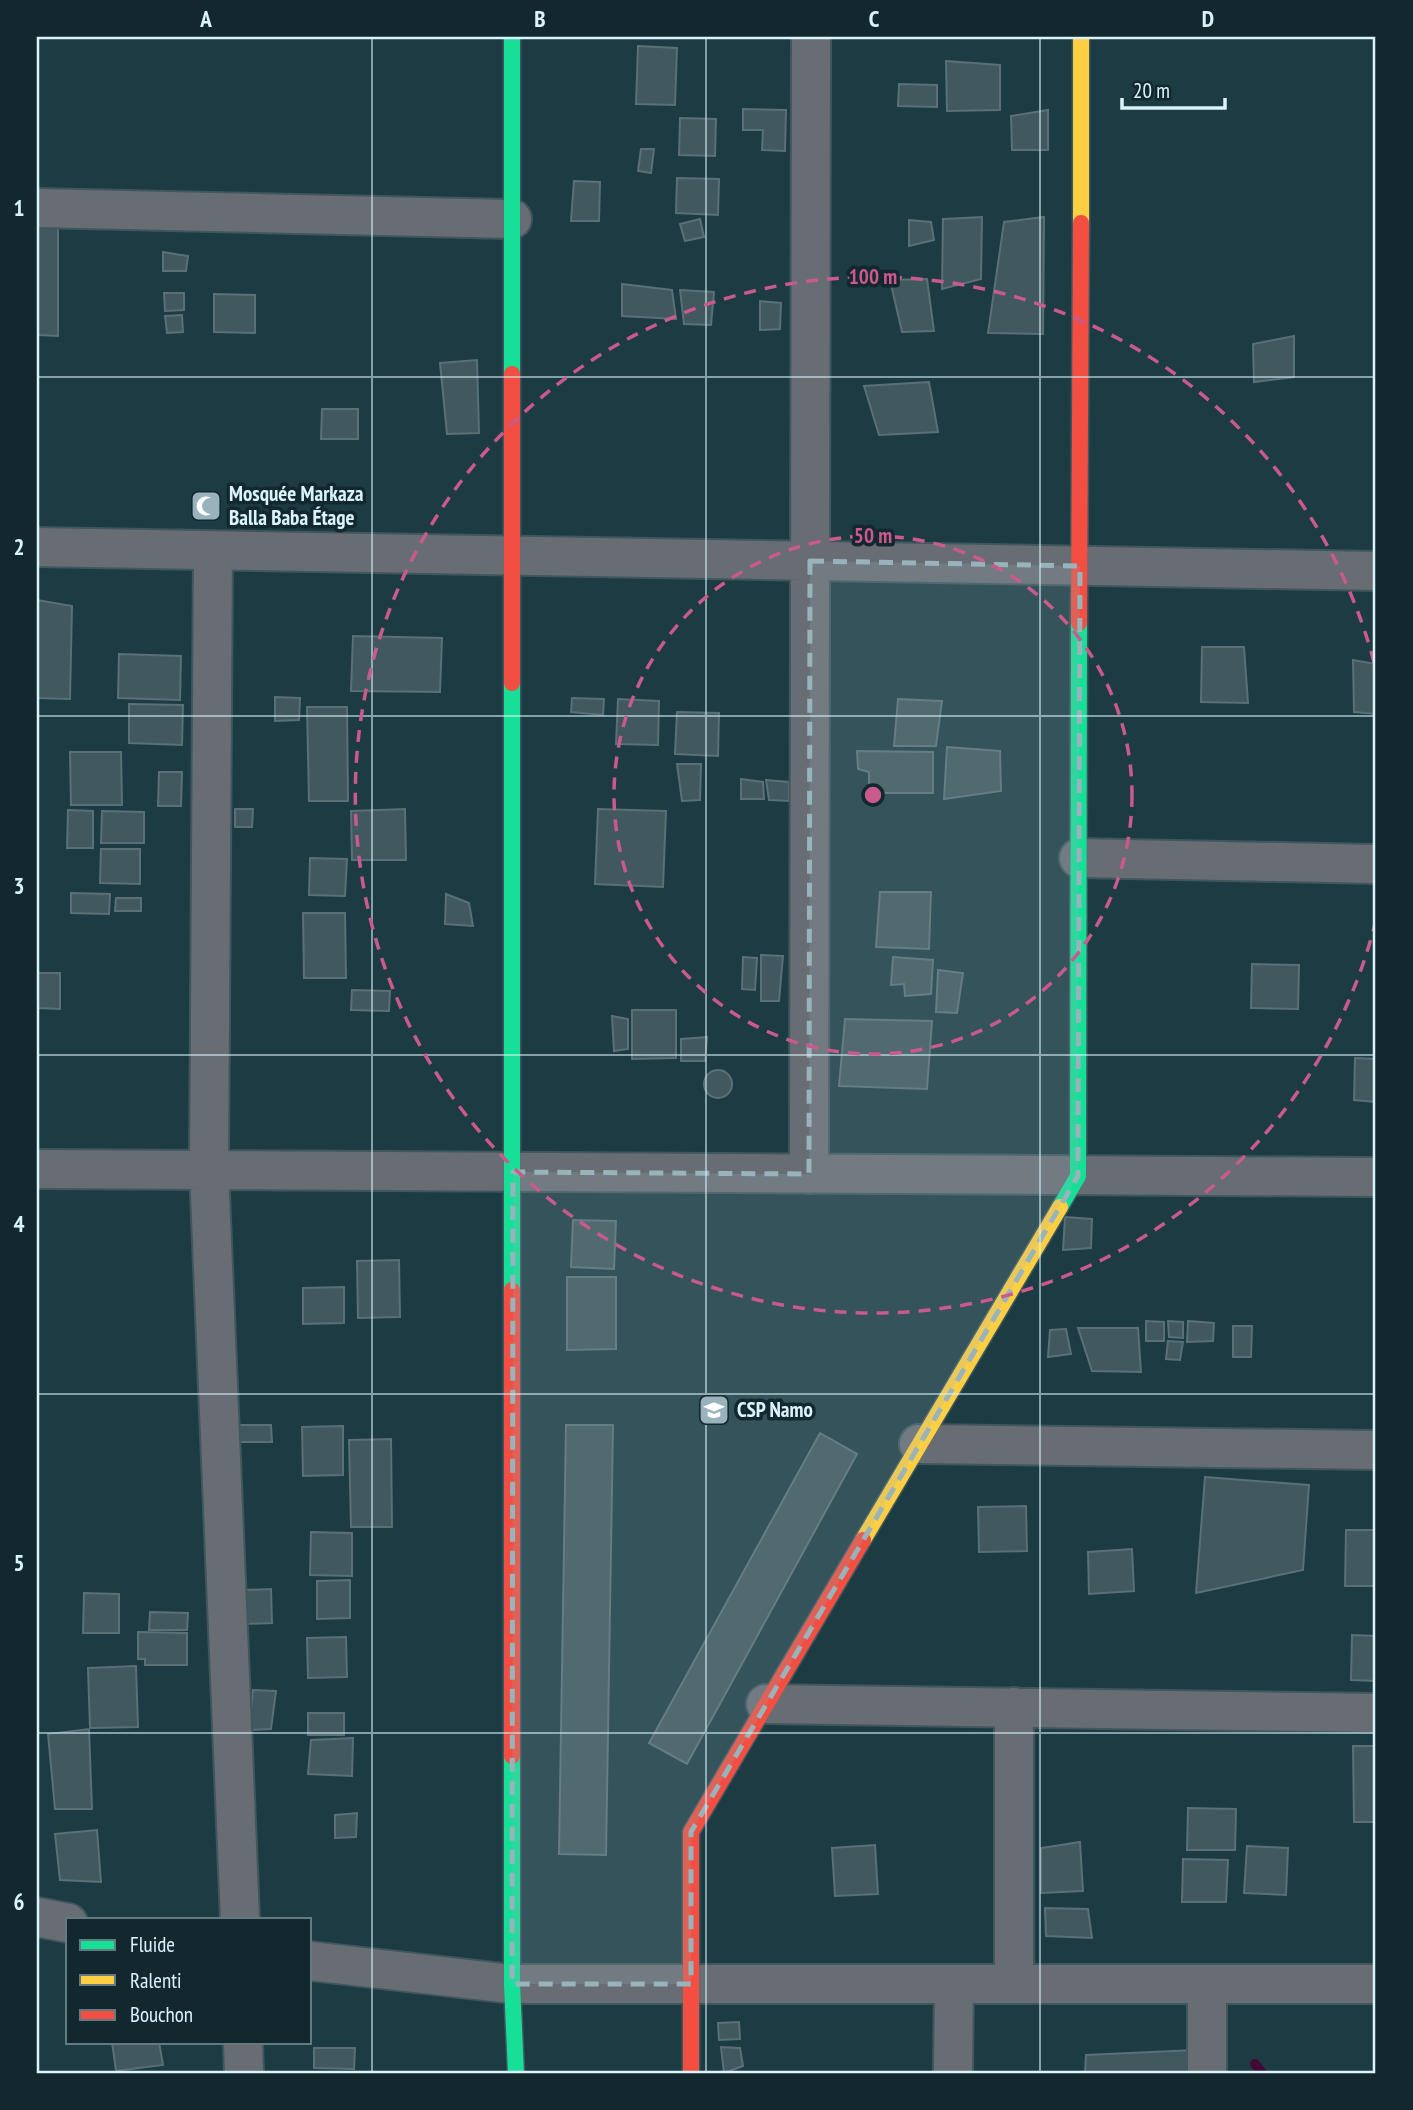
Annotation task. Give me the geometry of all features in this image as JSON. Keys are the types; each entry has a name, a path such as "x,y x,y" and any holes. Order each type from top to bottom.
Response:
{"street":[{"path":"512,37 512,1984 516,2073"},
{"path":"809,1174 811,37"},
{"path":"691,2073 691,1832 1078,1176 1082,37"},
{"path":"37,208 512,219"},
{"path":"37,547 1376,571"},
{"path":"213,551 209,1170 240,1918"},
{"path":"1079,858 1376,864"},
{"path":"37,1169 1376,1177"},
{"path":"919,1444 1376,1450"},
{"path":"766,1704 1376,1713"},
{"path":"1014,1707 1014,1984"},
{"path":"37,1917 66,1923"},
{"path":"312,1961 512,1984 1376,1983"},
{"path":"953,2073 954,1984"},
{"path":"1207,1984 1207,2073"},
{"path":"243,2044 244,2073"}],"highlighted area":[{"path":"810,561 1080,566 1078,1176 691,1832 691,1984 512,1984 513,1172 809,1174"}],"building":[{"path":"638,46 677,48 675,105 636,104"},
{"path":"946,61 1000,65 1000,110 947,111"},
{"path":"899,84 937,85 937,107 898,106"},
{"path":"743,109 786,110 785,151 762,150 763,130 743,130"},
{"path":"1048,110 1048,150 1012,150 1011,116"},
{"path":"680,118 716,119 715,156 679,155"},
{"path":"641,149 654,149 651,173 638,171"},
{"path":"677,178 719,179 718,215 676,213"},
{"path":"574,181 600,182 599,221 571,221"},
{"path":"982,217 981,279 942,289 943,219"},
{"path":"1044,217 1043,334 988,333 1004,222"},
{"path":"700,219 704,237 685,241 680,224"},
{"path":"909,220 931,222 934,240 909,246"},
{"path":"37,227 58,228 58,336 37,335"},
{"path":"163,252 188,256 186,271 163,271"},
{"path":"927,279 934,331 902,332 890,280"},
{"path":"622,284 672,290 676,319 622,316"},
{"path":"680,290 714,292 711,325 684,324"},
{"path":"164,293 184,293 184,310 165,311"},
{"path":"214,294 255,295 255,333 214,332"},
{"path":"760,301 781,303 780,329 760,330"},
{"path":"182,315 183,332 167,333 165,316"},
{"path":"1294,336 1294,377 1254,382 1253,344"},
{"path":"477,360 479,433 447,434 440,363"},
{"path":"929,382 938,432 879,435 864,386"},
{"path":"322,409 358,409 358,439 321,439"},
{"path":"37,600 72,606 70,699 37,698"},
{"path":"353,636 442,638 440,692 351,691"},
{"path":"1202,647 1244,647 1248,703 1201,702"},
{"path":"119,654 181,656 180,700 118,698"},
{"path":"1353,660 1376,664 1376,714 1354,712"},
{"path":"275,697 300,698 299,720 275,721"},
{"path":"572,698 604,699 603,715 571,712"},
{"path":"618,699 659,701 658,745 616,744"},
{"path":"898,699 942,701 936,746 894,746"},
{"path":"129,704 183,705 182,745 129,743"},
{"path":"307,707 347,707 348,801 309,801"},
{"path":"677,712 719,713 718,756 675,754"},
{"path":"947,747 1000,751 1001,791 944,799"},
{"path":"857,751 933,752 933,793 869,793 869,772 858,769"},
{"path":"70,752 121,752 122,805 71,805"},
{"path":"677,764 701,764 700,800 682,801"},
{"path":"159,772 182,772 181,806 158,806"},
{"path":"741,779 763,782 764,799 741,799"},
{"path":"766,780 789,782 789,801 769,800"},
{"path":"235,809 253,809 252,827 235,827"},
{"path":"405,809 406,860 352,860 351,811"},
{"path":"598,809 666,811 663,887 595,884"},
{"path":"68,810 93,811 93,848 67,848"},
{"path":"102,811 144,812 144,843 101,843"},
{"path":"101,849 140,849 140,884 100,883"},
{"path":"310,858 347,859 345,896 309,895"},
{"path":"880,892 931,892 929,949 876,947"},
{"path":"71,893 110,894 109,914 71,913"},
{"path":"446,894 469,903 473,926 445,924"},
{"path":"116,898 141,898 141,911 115,911"},
{"path":"303,913 345,913 346,978 304,978"},
{"path":"761,955 783,956 779,1001 761,1001"},
{"path":"743,957 757,958 755,990 742,989"},
{"path":"893,957 933,960 931,994 905,996 904,984 891,985"},
{"path":"1252,964 1299,965 1298,1009 1251,1008"},
{"path":"938,970 963,973 957,1013 936,1012"},
{"path":"37,973 60,973 60,1009 37,1008"},
{"path":"352,990 390,991 389,1011 351,1010"},
{"path":"632,1010 676,1010 676,1058 632,1059"},
{"path":"612,1016 628,1019 628,1049 614,1051"},
{"path":"845,1019 932,1021 927,1089 839,1086"},
{"path":"707,1037 705,1061 681,1061 681,1039"},
{"path":"1355,1058 1376,1059 1376,1102 1354,1100"},
{"path":"718,1070 728,1074 732,1084 728,1094 718,1098 708,1094 704,1084 708,1074"},
{"path":"1065,1217 1092,1219 1091,1248 1063,1250"},
{"path":"573,1220 616,1221 614,1269 571,1267"},
{"path":"399,1260 400,1317 358,1318 357,1261"},
{"path":"567,1277 616,1277 616,1349 567,1350"},
{"path":"344,1287 344,1323 303,1324 303,1288"},
{"path":"1146,1321 1164,1322 1164,1341 1146,1341"},
{"path":"1168,1321 1183,1322 1183,1338 1169,1337"},
{"path":"1188,1321 1214,1323 1213,1341 1187,1342"},
{"path":"1233,1326 1252,1326 1251,1357 1233,1357"},
{"path":"1078,1328 1138,1328 1141,1372 1092,1371"},
{"path":"1066,1329 1071,1354 1048,1357 1050,1330"},
{"path":"1168,1341 1183,1342 1180,1360 1166,1359"},
{"path":"230,1425 271,1425 272,1442 230,1442"},
{"path":"566,1425 613,1425 606,1855 559,1854"},
{"path":"343,1426 343,1475 303,1476 302,1427"},
{"path":"820,1433 857,1454 687,1764 649,1743"},
{"path":"391,1439 392,1527 351,1527 349,1440"},
{"path":"1205,1477 1309,1485 1303,1570 1196,1593"},
{"path":"1026,1506 1027,1551 979,1552 978,1507"},
{"path":"1346,1530 1376,1530 1376,1586 1345,1586"},
{"path":"311,1532 352,1533 352,1576 310,1575"},
{"path":"1132,1549 1134,1591 1089,1594 1088,1552"},
{"path":"350,1580 350,1618 317,1619 317,1581"},
{"path":"271,1589 272,1623 245,1624 245,1590"},
{"path":"84,1593 119,1594 119,1633 83,1633"},
{"path":"150,1612 188,1613 187,1630 149,1630"},
{"path":"138,1632 187,1633 187,1665 145,1665 145,1659 138,1659"},
{"path":"1352,1635 1376,1636 1376,1681 1351,1680"},
{"path":"346,1637 347,1677 308,1678 307,1638"},
{"path":"136,1666 138,1727 90,1728 88,1668"},
{"path":"253,1690 276,1691 271,1729 249,1730"},
{"path":"308,1713 344,1713 344,1735 308,1735"},
{"path":"89,1729 92,1809 55,1809 48,1734"},
{"path":"353,1738 352,1776 308,1774 311,1740"},
{"path":"1353,1746 1376,1746 1376,1822 1354,1822"},
{"path":"1188,1808 1236,1809 1235,1850 1187,1850"},
{"path":"357,1813 356,1837 335,1838 335,1815"},
{"path":"97,1830 101,1882 60,1880 55,1834"},
{"path":"1080,1842 1083,1891 1041,1893 1041,1848"},
{"path":"875,1845 878,1894 835,1896 832,1848"},
{"path":"1247,1846 1288,1848 1286,1895 1244,1893"},
{"path":"1183,1859 1228,1860 1226,1902 1182,1902"},
{"path":"1045,1908 1088,1909 1092,1938 1046,1936"},
{"path":"739,2022 740,2039 719,2040 718,2023"},
{"path":"112,2044 159,2044 163,2065 116,2071"},
{"path":"721,2047 740,2048 743,2066 724,2073"},
{"path":"314,2048 355,2048 354,2069 314,2068"},
{"path":"1194,2050 1193,2073 1085,2073 1086,2055"}],"waterway":[{"path":"1255,2064 1262,2073"}],"traffic: fast":[{"path":"512,37 512,374"},
{"path":"1060,1207 1078,1176 1079,623"},
{"path":"512,683 512,1290"},
{"path":"512,1756 512,1984 516,2073"}],"traffic: slow":[{"path":"1081,37 1081,223"},
{"path":"863,1540 1060,1207"}],"traffic: jam":[{"path":"1079,623 1081,223"},
{"path":"512,374 512,683"},
{"path":"512,1290 512,1756"},
{"path":"691,2073 691,1832 863,1540"}],"place":[{"name":"Mosquée Markaza Balla Baba Étage","path":"206,506"},
{"name":"CSP Namo","path":"714,1410"}]}
